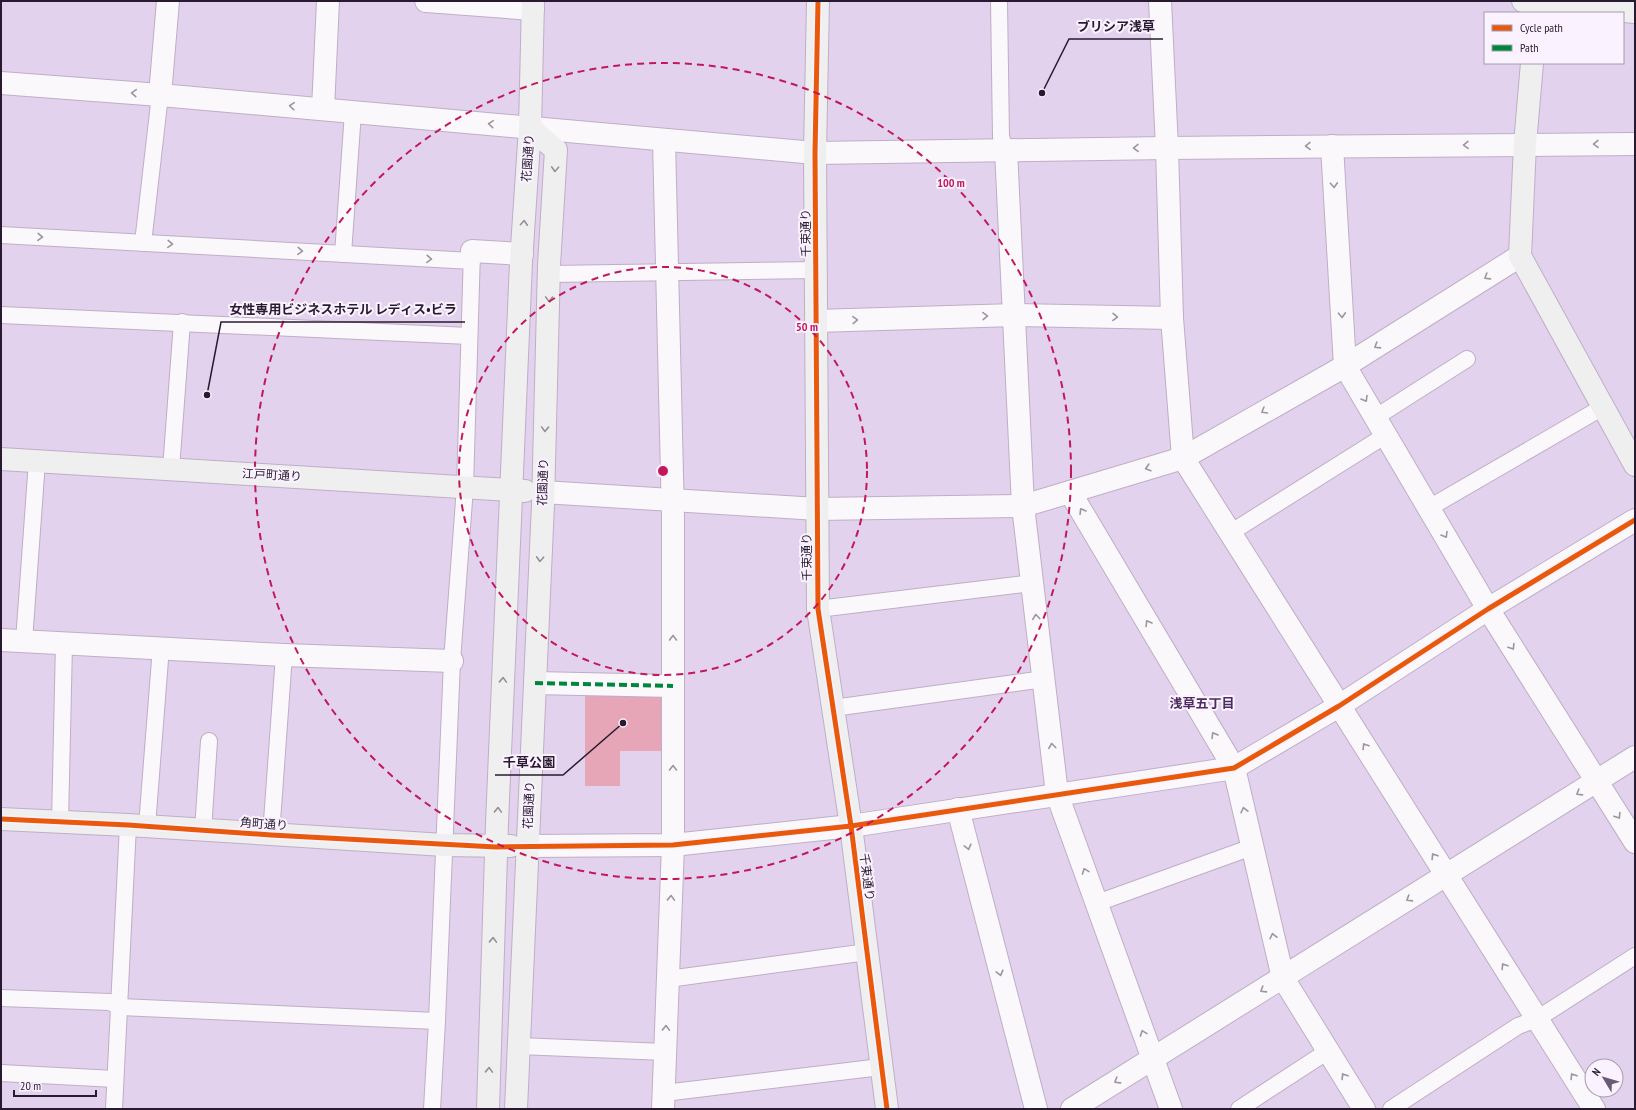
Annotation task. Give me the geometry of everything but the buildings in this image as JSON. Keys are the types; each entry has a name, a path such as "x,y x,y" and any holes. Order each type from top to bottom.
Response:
{"street":[{"path":"160,95 168,1"},
{"path":"323,109 328,1"},
{"path":"426,1 533,5 530,128"},
{"name":"千束通り","path":"818,1 815,153 818,609 851,826 887,1109"},
{"path":"1160,1 1168,148 1172,318 1182,458 1594,1109"},
{"path":"1534,4 1635,12"},
{"path":"1532,64 1525,144 1520,256 1635,465"},
{"path":"1,83 323,109 815,153 1525,144 1633,148"},
{"name":"花園通り","path":"488,1109 496,847 511,490 530,128"},
{"name":"花園通り","path":"516,1109 543,492 550,269 556,150 530,128"},
{"path":"664,140 673,500 672,845 664,1101"},
{"path":"1332,146 1345,366 1488,609 1635,842"},
{"path":"1006,150 1023,506 1057,794 1171,1109"},
{"path":"472,256 522,258 550,269"},
{"path":"543,492 817,509 1023,506 1182,458 1345,366 1520,256"},
{"path":"816,321 1015,315 1172,318"},
{"name":"江戸町通り","path":"1,459 543,492"},
{"path":"1070,492 1234,768 1283,978 1364,1109"},
{"path":"527,846 672,845 851,826 1234,768 1339,706 1488,609 1635,520"},
{"path":"1,640 161,647 284,655 452,661"},
{"path":"534,683 673,686"},
{"path":"1072,1109 1635,757"},
{"path":"958,809 1036,1109"},
{"name":"角町通り","path":"1,819 444,845 496,847 527,846"}],"lane":[{"path":"999,1 1001,137 1006,150"},
{"path":"143,242 160,95"},
{"path":"343,254 353,112"},
{"path":"1,235 343,254 472,256 465,487 452,661 438,1021 432,1109"},
{"path":"550,269 668,272 816,270"},
{"path":"1,315 469,336"},
{"path":"171,469 182,322"},
{"path":"1230,533 1381,426 1467,359"},
{"path":"1429,508 1603,407"},
{"path":"24,640 37,461"},
{"path":"818,609 1032,583"},
{"path":"60,823 64,643"},
{"path":"114,1109 120,1007 138,826 161,647"},
{"path":"271,835 284,655"},
{"path":"833,708 1044,679"},
{"path":"203,830 209,741"},
{"path":"1097,903 1252,847"},
{"path":"668,979 867,952"},
{"path":"1391,1109 1518,1026 1537,1018 1635,956"},
{"path":"1,998 110,1002 120,1007 438,1021"},
{"path":"519,1046 666,1052"},
{"path":"1239,1109 1328,1051"},
{"path":"664,1101 881,1067"},
{"path":"1,1073 115,1079"}],"path":[{"path":"393,555 399,483"}],"shaded area":[{"path":"585,694 661,694 662,751 620,751 620,786 585,786"}],"marked path":[{"path":"535,683 673,686"}],"cycle path":[{"path":"818,1 815,153 818,609 851,826 887,1109"},
{"path":"1,819 496,847 673,845 851,826 1234,768 1339,706 1488,609 1635,520"}],"place":[{"name":"ブリシア浅草","path":"1042,93"},
{"name":"女性専用ビジネスホテル レディス•ビラ","path":"207,395"},
{"name":"千草公園","path":"623,723"}],"district":[{"name":"浅草五丁目","path":"1202,703"}]}
